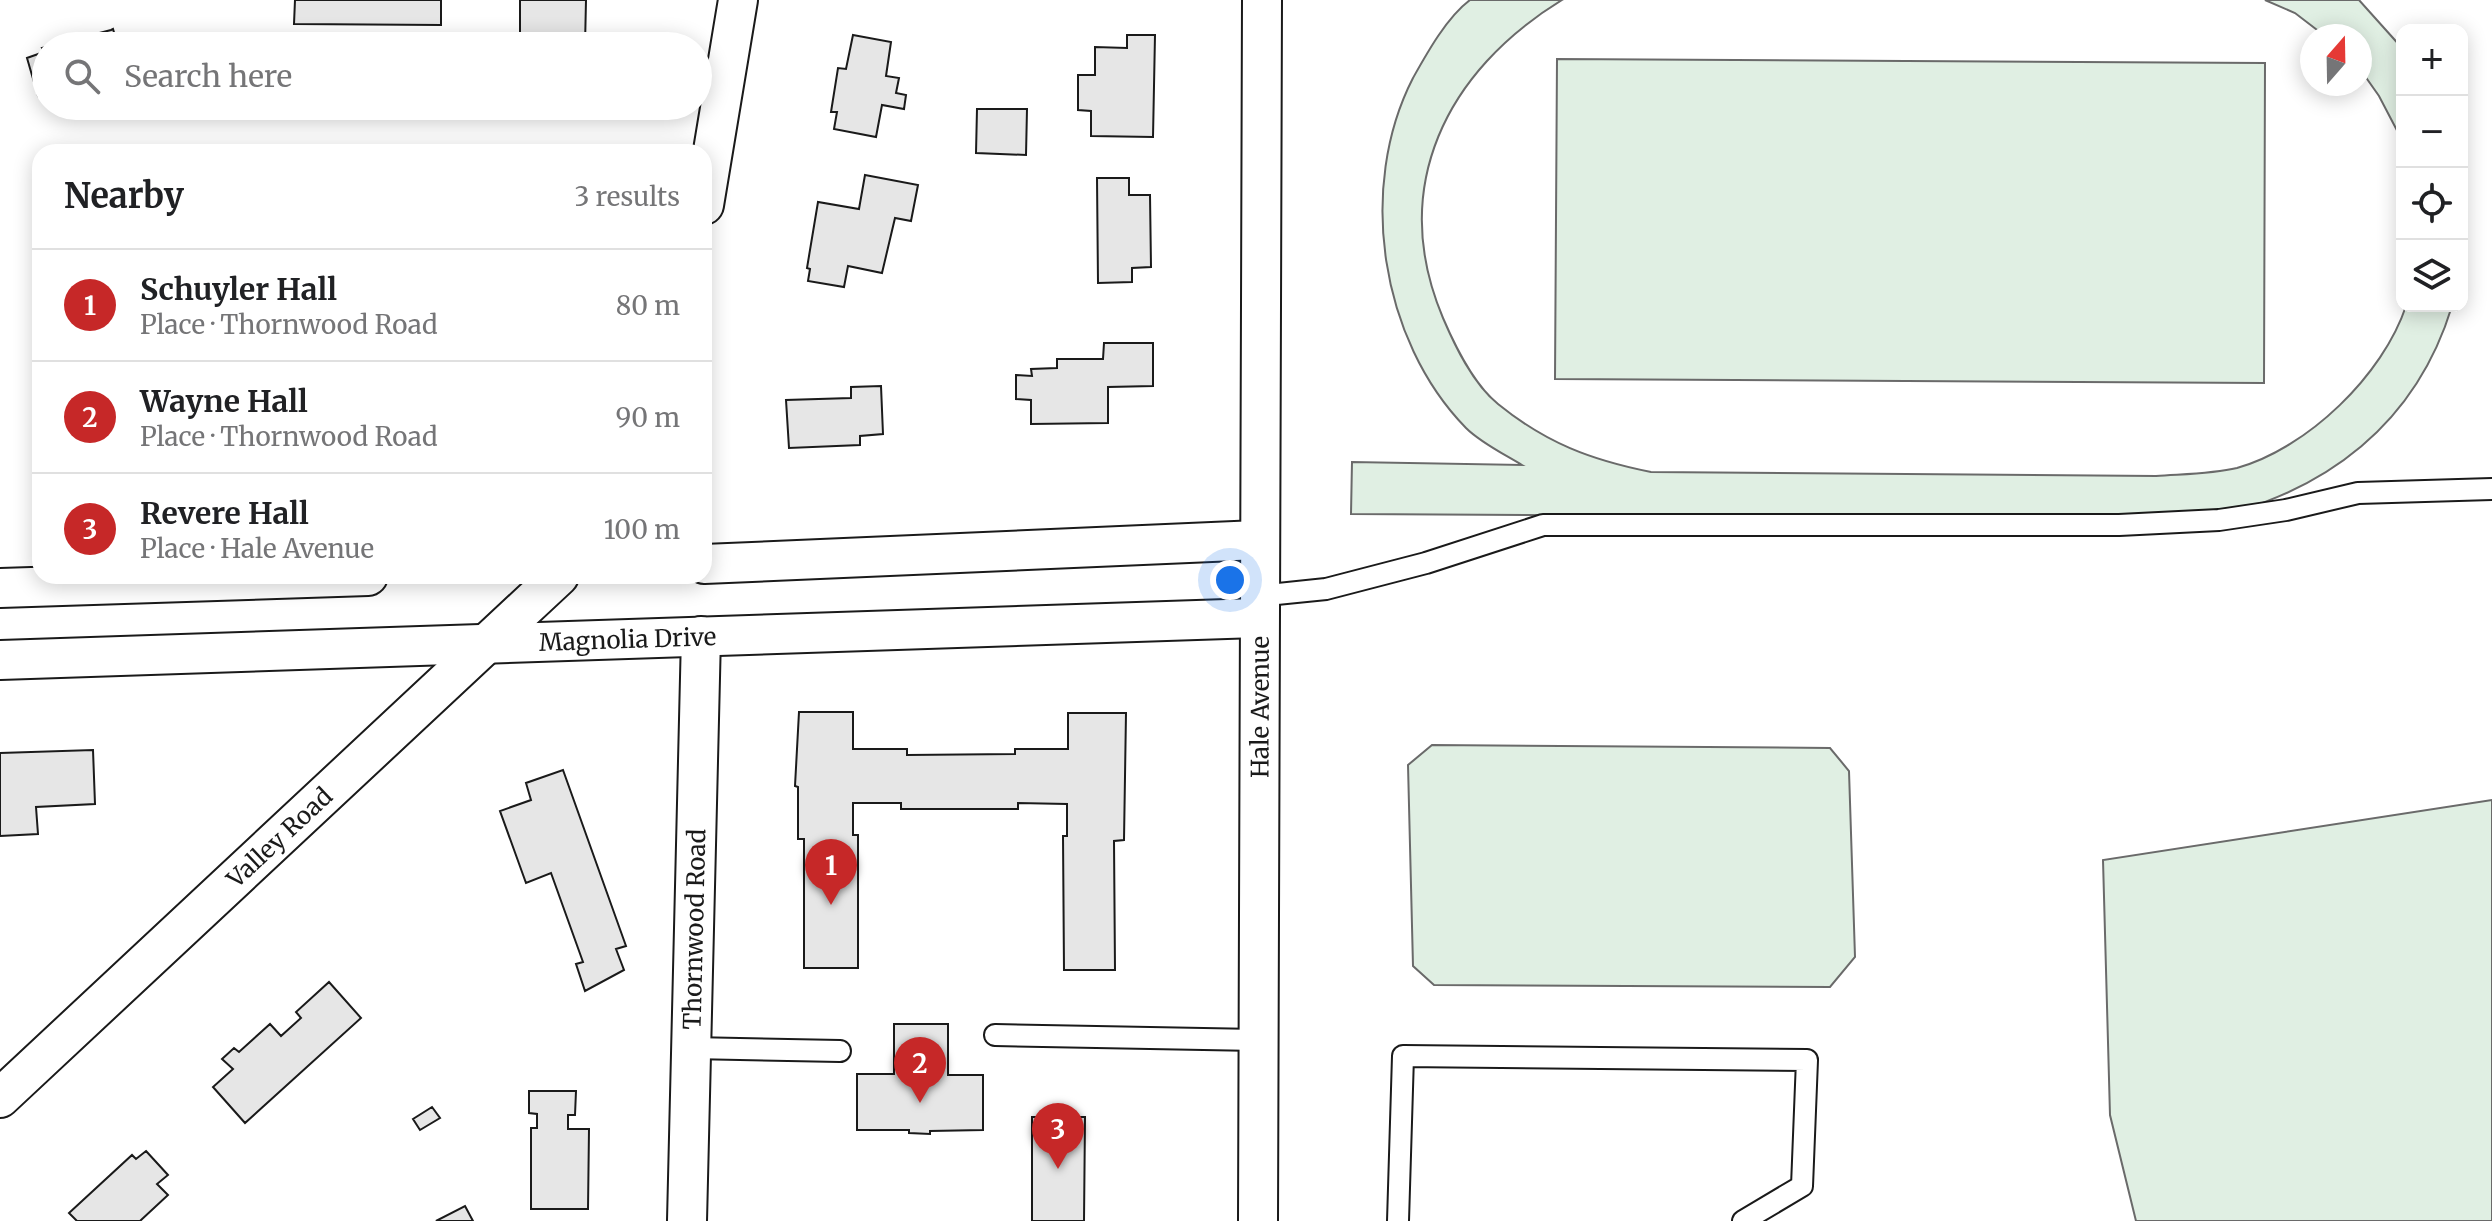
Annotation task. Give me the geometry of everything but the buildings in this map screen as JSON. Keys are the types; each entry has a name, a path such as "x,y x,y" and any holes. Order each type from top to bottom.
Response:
{"street":[{"path":"712,157 738,0"},
{"name":"Hale Avenue","path":"1258,1221 1257,607 1262,0"},
{"path":"712,564 1258,540"},
{"path":"0,588 123,584"},
{"name":"Valley Road","path":"0,1098 550,584"},
{"name":"Magnolia Drive","path":"0,660 701,636 1257,607"},
{"name":"Thornwood Road","path":"687,1221 701,636"}],"lane":[{"path":"1257,607 1426,563 1543,525 2119,525 2219,520 2286,510 2358,493 2492,489"},
{"path":"995,1035 1257,1040"},
{"path":"691,1048 840,1051"},
{"path":"1398,1221 1403,1056 1807,1060 1802,1186 1743,1221"}],"green space":[{"path":"1470,0 1562,0 1521,29 1487,61 1459,97 1438,136 1426,179 1422,223 1428,270 1443,318 1473,375 1498,404 1552,439 1609,462 1651,472 2156,476 2227,470 2264,458 2290,444 2340,405 2380,358 2403,312 2450,312 2436,348 2415,385 2390,418 2361,446 2328,470 2292,490 2253,507 2210,519 1351,514 1352,462 1522,465 1466,428 1437,392 1414,352 1397,307 1386,261 1382,213 1386,166 1396,121 1413,78 1431,47"},
{"path":"2265,0 2359,0 2396,41 2396,129 2372,86 2372,24 2309,24 2295,13"},
{"path":"1557,59 2265,63 2264,383 1555,379"},
{"path":"1432,745 1830,748 1849,771 1855,957 1830,987 1434,985 1413,966 1408,765"},
{"path":"2492,800 2492,1221 2136,1221 2110,1115 2103,860"}],"place":[{"name":"Schuyler Hall","path":"831,905"},
{"name":"Wayne Hall","path":"920,1103"},
{"name":"Revere Hall","path":"1058,1169"}]}
